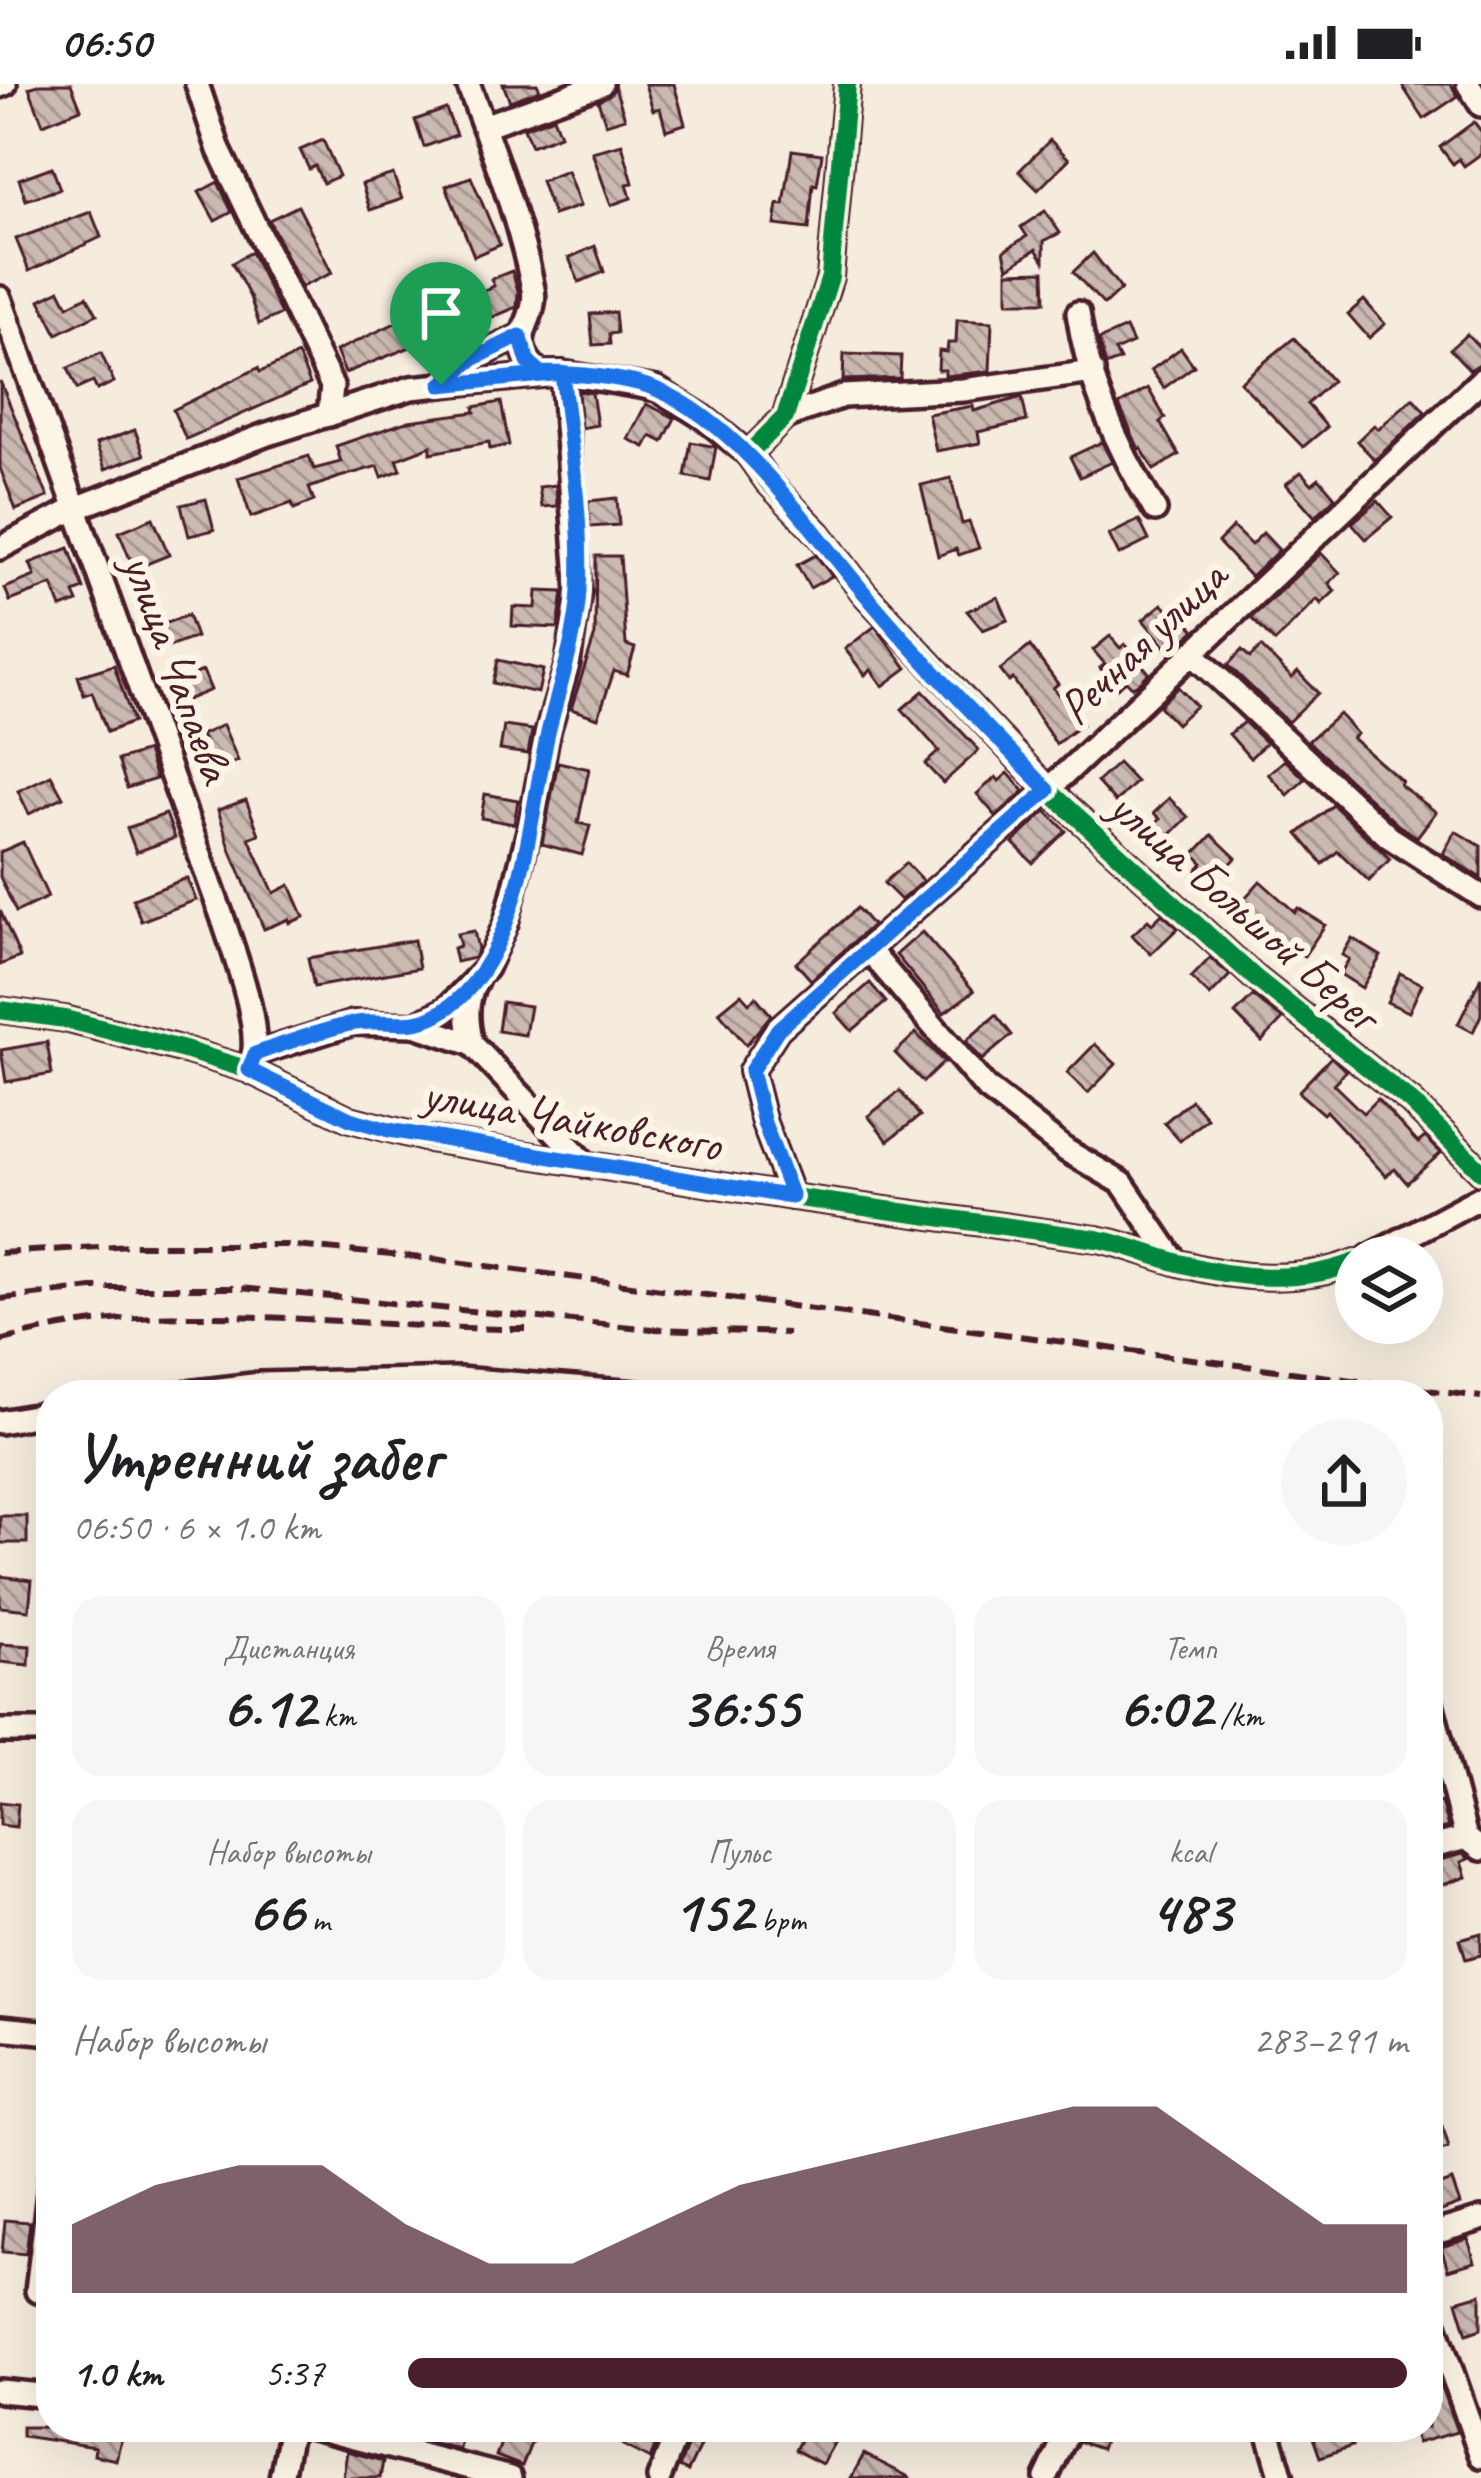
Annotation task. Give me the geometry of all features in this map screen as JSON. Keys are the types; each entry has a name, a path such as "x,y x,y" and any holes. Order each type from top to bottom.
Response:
{"street":[{"path":"197,84 219,150 332,386 329,415"},
{"path":"468,84 534,295 520,336 528,362 540,373 562,373"},
{"path":"484,126 601,84"},
{"path":"748,454 784,417 830,278 847,84"},
{"path":"1468,84 1481,105"},
{"name":"улица Чапаева","path":"0,298 224,919 247,1000 252,1062"},
{"path":"1078,313 1116,438 1155,510"},
{"path":"441,385 473,359 520,336"},
{"path":"784,417 843,397 963,390 1093,372"},
{"path":"0,548 76,508 412,388 562,373"},
{"path":"472,1044 466,1021 471,990 506,923 548,731 568,663 579,592 562,373"},
{"name":"улица Большой Берег","path":"562,373 657,389 704,418 748,454 864,593 1048,790 1254,977 1411,1102 1481,1171"},
{"name":"Речная улица","path":"792,1197 764,1123 751,1071 778,1029 1048,790 1481,380"},
{"path":"1192,653 1390,837 1481,896"},
{"path":"868,949 986,1087 1067,1151 1122,1183 1176,1262"},
{"path":"415,1025 446,1009 486,968"},
{"name":"улица Чайковского","path":"0,1010 65,1019 252,1062 370,1125 588,1166 1097,1239 1240,1276 1335,1270"},
{"path":"252,1062 353,1023 415,1025 472,1044 588,1166"},
{"path":"1408,1236 1481,1197"},
{"path":"419,1380 471,1380"},
{"path":"0,1422 36,1416"},
{"path":"0,1731 36,1731"},
{"path":"1443,1741 1474,1843 1443,1846"},
{"path":"0,2028 36,2031"},
{"path":"1443,2230 1481,2219"},
{"path":"1443,2347 1481,2456"},
{"path":"0,2391 36,2395"},
{"path":"281,2478 288,2442"},
{"path":"371,2442 511,2478"},
{"path":"659,2478 673,2442"},
{"path":"1046,2478 1063,2442"},
{"path":"1271,2442 1282,2478"}],"building":[{"path":"71,84 81,109 43,124 29,88"},
{"path":"503,84 537,84 540,90 510,101"},
{"path":"645,84 674,84 685,124 666,130 660,108 653,110"},
{"path":"1401,84 1450,84 1458,96 1424,119"},
{"path":"615,88 625,118 606,124 598,101"},
{"path":"446,109 456,135 424,147 415,120"},
{"path":"553,117 560,135 531,146 524,128"},
{"path":"1474,122 1481,131 1481,154 1464,166 1459,159 1453,164 1440,147"},
{"path":"323,140 339,176 323,183 300,150"},
{"path":"1050,140 1069,159 1038,190 1019,171"},
{"path":"622,144 633,183 627,184 631,198 611,205 592,152"},
{"path":"792,150 822,154 817,185 813,184 809,229 775,225 778,204 784,205"},
{"path":"52,167 60,189 26,200 19,179"},
{"path":"567,171 580,206 553,215 541,181"},
{"path":"393,174 402,199 370,210 362,184"},
{"path":"471,177 500,245 474,256 446,186"},
{"path":"218,182 232,212 215,221 199,192"},
{"path":"298,206 332,273 301,287 269,220"},
{"path":"1045,211 1060,233 1044,241 1044,261 1036,249 1008,268 1004,251 1027,236 1021,227"},
{"path":"91,212 101,237 29,271 16,239"},
{"path":"595,246 604,272 579,282 569,258"},
{"path":"251,252 281,314 259,324 232,263"},
{"path":"1093,253 1121,289 1104,305 1073,272"},
{"path":"512,271 517,307 481,322 470,296 494,286 491,279"},
{"path":"1044,271 1045,302 1008,302 1008,272"},
{"path":"60,290 68,306 87,296 97,314 57,334 40,300"},
{"path":"1364,300 1385,324 1369,338 1348,314"},
{"path":"438,303 451,331 345,373 336,351"},
{"path":"615,312 617,333 609,334 610,344 593,345 590,314"},
{"path":"957,320 992,322 990,371 945,376 945,370 938,370 939,351 947,352 948,343 956,343"},
{"path":"1126,328 1133,343 1115,351 1120,360 1106,366 1099,340"},
{"path":"1467,334 1481,349 1481,363 1470,370 1450,349"},
{"path":"1294,338 1332,381 1307,404 1327,427 1303,447 1240,382"},
{"path":"1181,348 1194,366 1164,388 1151,370"},
{"path":"101,353 114,382 97,390 93,382 77,389 68,368"},
{"path":"844,354 901,356 900,378 843,380"},
{"path":"298,355 310,384 186,439 173,410 258,368 260,372"},
{"path":"0,381 48,497 16,510 0,468"},
{"path":"1148,388 1179,455 1154,470 1119,405"},
{"path":"578,391 592,393 597,425 581,428"},
{"path":"1022,397 1027,421 978,432 980,443 936,451 928,414 973,406 974,411"},
{"path":"1413,398 1425,412 1375,460 1357,441"},
{"path":"501,402 509,445 490,449 489,442 431,453 431,446 397,459 401,470 382,477 378,466 340,477 309,488 314,501 251,517 238,478 309,456 314,469 341,462 336,446 409,421 475,412 474,407"},
{"path":"646,404 675,418 663,442 651,436 645,447 628,439"},
{"path":"135,430 144,455 105,469 96,444"},
{"path":"691,442 716,447 710,481 685,476"},
{"path":"1102,442 1112,462 1080,477 1070,457"},
{"path":"1301,472 1312,484 1319,478 1335,497 1315,517 1286,484"},
{"path":"951,478 962,524 969,522 979,548 938,556 921,485"},
{"path":"556,485 557,506 542,507 539,487"},
{"path":"617,498 619,525 590,527 588,501"},
{"path":"206,499 214,530 189,536 181,505"},
{"path":"1378,501 1392,517 1366,539 1352,523"},
{"path":"153,518 169,555 134,569 119,532"},
{"path":"1139,520 1149,540 1119,555 1109,535"},
{"path":"1233,527 1251,545 1263,533 1279,550 1251,577 1218,542"},
{"path":"69,548 84,589 74,593 78,602 61,608 52,585 10,601 5,588 35,576 30,563"},
{"path":"1321,553 1340,573 1329,583 1335,591 1321,604 1317,599 1275,642 1251,618"},
{"path":"816,555 832,576 810,588 797,565"},
{"path":"596,556 620,556 626,645 635,648 627,675 614,671 598,718 571,709 595,635"},
{"path":"537,591 563,592 558,628 512,626 513,607 536,608"},
{"path":"998,597 1008,620 983,630 967,611"},
{"path":"1162,604 1168,610 1173,605 1195,630 1171,653 1143,620"},
{"path":"188,615 196,637 163,649 155,627"},
{"path":"875,626 907,668 883,686 871,670 865,675 845,649"},
{"path":"1110,636 1120,648 1125,644 1149,673 1138,684 1132,687 1126,681 1117,688 1100,668 1105,664 1093,650"},
{"path":"1030,646 1058,684 1053,688 1082,724 1056,744 1013,679 1009,682 1000,670"},
{"path":"1261,647 1292,678 1298,672 1318,693 1288,722 1228,665 1242,650 1250,658"},
{"path":"498,660 543,670 538,693 493,683"},
{"path":"114,665 133,722 107,732 92,692 84,695 78,676"},
{"path":"203,671 211,690 179,703 171,683"},
{"path":"1178,687 1196,706 1176,724 1159,706"},
{"path":"923,691 979,750 943,783 925,764 939,751 902,709"},
{"path":"1339,714 1357,734 1352,738 1436,812 1417,837 1308,741"},
{"path":"1244,722 1266,743 1250,758 1229,734"},
{"path":"223,725 238,761 206,774 195,748 205,744 201,735"},
{"path":"504,726 532,730 528,754 500,750"},
{"path":"147,751 156,779 127,788 118,760"},
{"path":"1285,760 1305,779 1288,795 1268,774"},
{"path":"558,762 589,769 578,823 590,826 582,855 542,844"},
{"path":"1118,763 1136,782 1115,802 1097,782"},
{"path":"1008,773 1024,791 996,816 977,794"},
{"path":"51,775 63,797 29,814 18,791"},
{"path":"485,794 518,800 514,824 481,818"},
{"path":"1169,798 1188,817 1163,842 1150,828 1160,819 1154,813"},
{"path":"246,800 259,834 249,838 274,893 290,885 304,917 290,923 289,919 264,929 231,851 218,810"},
{"path":"1333,805 1390,859 1369,881 1338,851 1323,864 1298,834"},
{"path":"1046,811 1066,831 1033,863 1013,843"},
{"path":"166,814 175,838 136,852 127,828"},
{"path":"1455,831 1481,846 1481,878 1443,854"},
{"path":"1212,835 1236,858 1211,884 1197,870 1203,863 1194,854"},
{"path":"23,842 48,897 16,912 0,877 0,852"},
{"path":"906,863 923,881 901,900 884,883"},
{"path":"187,878 196,900 141,921 133,899"},
{"path":"1260,881 1295,912 1298,908 1325,925 1304,956 1236,908"},
{"path":"857,908 872,925 811,980 796,963"},
{"path":"0,910 20,957 0,965"},
{"path":"1162,914 1178,928 1151,954 1132,935"},
{"path":"474,931 478,949 474,958 456,962 457,934"},
{"path":"922,932 974,991 944,1013 896,955"},
{"path":"1352,938 1381,956 1362,988 1340,974 1349,959 1342,955"},
{"path":"414,940 419,968 314,987 308,958"},
{"path":"1210,958 1230,975 1210,996 1191,978"},
{"path":"1400,973 1422,984 1409,1012 1387,1002"},
{"path":"1481,977 1481,1015 1473,1032 1458,1024"},
{"path":"870,983 886,1002 852,1031 836,1013"},
{"path":"741,994 749,1003 756,997 771,1015 746,1045 719,1012"},
{"path":"1253,996 1283,1019 1262,1041 1235,1014"},
{"path":"502,1002 530,1006 525,1035 498,1031"},
{"path":"996,1015 1012,1035 982,1060 966,1041"},
{"path":"916,1033 944,1062 923,1082 895,1053"},
{"path":"47,1042 52,1074 6,1082 1,1050"},
{"path":"1095,1044 1116,1064 1088,1093 1067,1073"},
{"path":"1331,1057 1346,1071 1333,1084 1363,1113 1377,1099 1418,1143 1425,1137 1441,1153 1407,1183 1395,1169 1386,1176 1326,1111 1323,1114 1298,1092"},
{"path":"900,1091 920,1116 888,1141 868,1116"},
{"path":"1191,1100 1207,1118 1180,1141 1164,1123"},
{"path":"0,1516 27,1516 27,1543 0,1543"},
{"path":"0,1576 32,1580 29,1610 0,1607"},
{"path":"0,1644 30,1646 29,1665 0,1662"},
{"path":"0,1802 18,1804 16,1827 0,1825"},
{"path":"1463,1854 1468,1859 1461,1862 1466,1877 1443,1885 1443,1859"},
{"path":"1481,1933 1481,1955 1466,1959 1460,1939"},
{"path":"1452,2181 1460,2204 1443,2210 1443,2184"},
{"path":"5,2220 30,2222 26,2254 2,2252"},
{"path":"1468,2239 1475,2262 1448,2270 1443,2246"},
{"path":"1481,2294 1481,2329 1467,2334 1457,2301"},
{"path":"1443,2392 1457,2432 1443,2436"},
{"path":"22,2427 36,2427 36,2438 22,2436"},
{"path":"62,2442 120,2442 116,2460 94,2455 95,2447"},
{"path":"429,2442 461,2442 459,2449"},
{"path":"501,2442 532,2442 522,2466 496,2456"},
{"path":"624,2442 657,2442 650,2459"},
{"path":"689,2442 701,2444 688,2471 679,2467"},
{"path":"799,2442 834,2443 822,2464 795,2450"},
{"path":"1315,2442 1351,2442 1352,2446 1320,2457"},
{"path":"347,2451 383,2461 380,2478 343,2478"},
{"path":"864,2454 911,2478 851,2478"}],"railway":[{"path":"0,1253 131,1245 284,1245 434,1259 1352,1380"},
{"path":"0,1299 92,1288 240,1288 652,1329 788,1333"},
{"path":"0,1341 65,1326 196,1316 526,1329"},
{"path":"1443,1392 1481,1397"}],"cycle path":[{"path":"847,84 830,277 785,417 748,454 864,593 1048,790 1254,977 1411,1102 1481,1171"},
{"path":"0,1010 65,1019 188,1051 249,1070 350,1119 428,1139 1097,1239 1222,1273 1268,1277 1335,1269"}],"route":[{"path":"441,385 473,359 520,336 528,362 540,373 562,373 657,389 704,418 748,454 864,593 1048,790 778,1029 751,1071 764,1123 792,1197 389,1130 350,1119 249,1070 255,1054 301,1038 353,1023 415,1025 446,1009 486,968 506,923 548,731 568,663 579,592 562,373 441,385"}]}
